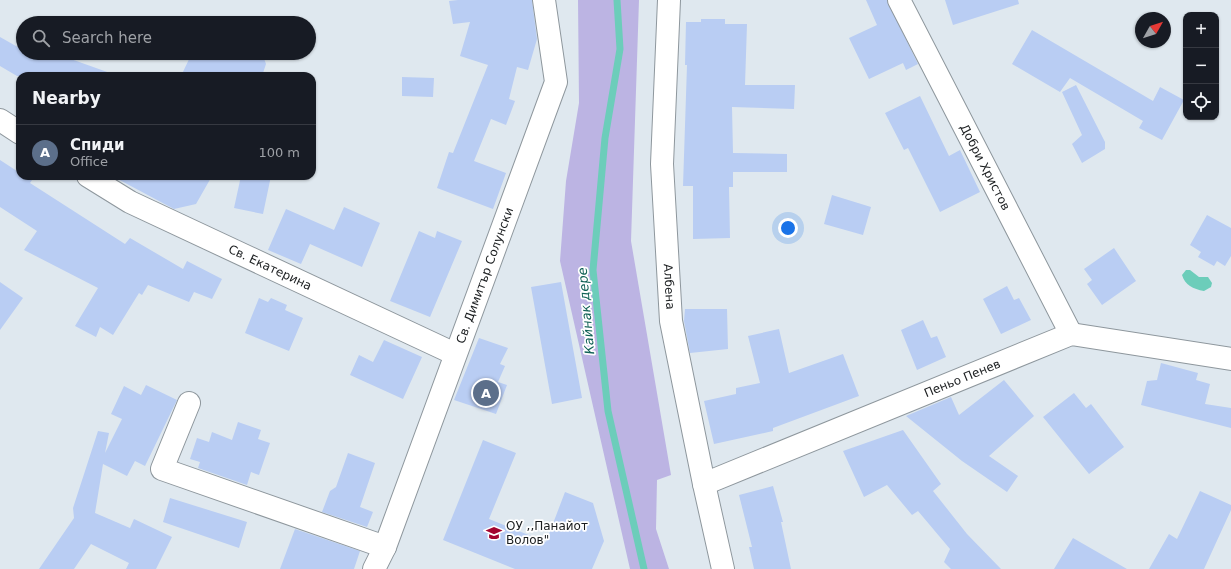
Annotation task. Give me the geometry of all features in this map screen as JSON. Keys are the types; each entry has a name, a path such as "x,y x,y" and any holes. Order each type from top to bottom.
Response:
{"street":[{"name":"Св. Димитър Солунски","path":"374,569 385,547 556,82 544,0"},
{"name":"Албена","path":"669,0 662,164 671,321 704,484 724,569"},
{"name":"Добри Христов","path":"899,0 1071,334"},
{"path":"0,120 16,130"},
{"name":"Св. Екатерина","path":"94,180 130,202 455,354"},
{"name":"Пеньо Пенев","path":"704,484 1071,334"},
{"path":"1071,334 1231,359"},
{"path":"189,403 162,469 385,547"}],"shaded area":[{"path":"578,0 639,0 631,241 671,475 657,480 656,529 669,569 630,569 560,261 566,181 579,103"},
{"path":"1186,270 1190,270 1199,277 1208,277 1212,283 1211,287 1204,291 1190,286 1182,275"}],"building":[{"path":"532,0 537,39 528,70 517,67 509,99 515,101 506,125 491,119 474,161 506,173 493,209 437,188 449,152 453,153 488,65 460,56 470,22 453,24 449,1"},
{"path":"866,0 887,0 918,64 906,70 903,63 869,79 849,38 877,25"},
{"path":"945,0 1018,0 1019,4 953,25"},
{"path":"701,19 725,19 725,24 747,24 745,85 795,85 794,109 732,107 733,153 787,154 787,172 733,172 733,187 729,187 730,238 693,239 693,186 683,186 687,65 685,65 686,22 701,22"},
{"path":"1032,30 1153,101 1160,87 1183,99 1183,102 1162,140 1139,128 1143,121 1070,78 1060,92 1012,64"},
{"path":"0,37 16,46 16,60 74,60 107,72 16,72 16,75 0,66"},
{"path":"189,60 265,60 266,64 263,72 183,72"},
{"path":"402,77 434,78 433,97 402,96"},
{"path":"1076,85 1105,142 1105,149 1082,163 1072,144 1082,135 1062,92"},
{"path":"920,96 949,156 960,150 980,192 940,212 908,148 904,150 885,113"},
{"path":"0,160 16,170 16,180 32,180 30,183 125,244 130,238 183,269 187,261 222,279 212,299 194,292 189,302 148,285 142,295 139,293 113,335 100,327 96,337 75,326 98,288 24,250 37,231 0,207"},
{"path":"120,180 210,180 196,204 174,209"},
{"path":"240,180 270,180 263,214 234,208"},
{"path":"832,195 871,207 863,235 824,224"},
{"path":"344,207 380,223 362,267 310,244 301,264 268,250 286,209 334,230"},
{"path":"1207,215 1231,228 1231,256 1225,266 1217,261 1214,266 1198,257 1201,252 1190,245"},
{"path":"419,231 435,238 437,231 462,241 430,317 390,301"},
{"path":"1114,248 1136,281 1102,305 1087,284 1092,280 1084,269"},
{"path":"0,282 23,298 0,330"},
{"path":"561,282 582,398 552,404 531,287"},
{"path":"1007,286 1014,300 1019,298 1031,320 1001,334 983,299"},
{"path":"259,298 268,302 271,298 287,305 285,310 303,318 289,351 245,333"},
{"path":"685,309 727,309 728,349 690,353 684,321"},
{"path":"923,320 931,338 937,336 946,357 917,370 901,330"},
{"path":"779,329 789,373 843,354 859,396 773,428 773,431 714,444 704,401 736,394 736,388 760,383 748,336"},
{"path":"479,338 508,348 500,364 505,366 498,382 507,385 496,414 454,400"},
{"path":"384,340 422,357 403,399 350,375 359,355 373,362"},
{"path":"1161,363 1198,373 1196,380 1210,384 1205,404 1231,408 1231,428 1141,405 1147,381 1157,380"},
{"path":"1004,380 1034,416 989,456 1018,476 1007,492 962,461 906,416 951,397 959,415"},
{"path":"146,385 177,400 145,466 135,461 127,476 103,464 95,513 130,528 134,519 172,537 156,569 126,569 129,563 91,544 74,569 39,569 74,518 73,508 98,431 109,433 105,453 122,419 111,414 124,386 141,395"},
{"path":"1074,393 1086,408 1091,404 1124,447 1089,474 1043,417"},
{"path":"238,422 261,430 258,439 270,443 259,475 251,472 247,485 198,468 200,462 190,459 197,438 209,442 212,432 232,440"},
{"path":"903,430 941,484 933,491 967,534 1001,569 951,569 944,562 950,549 918,511 912,515 887,485 864,497 843,451"},
{"path":"483,440 516,453 489,519 546,542 565,492 593,503 604,541 592,569 515,569 443,540"},
{"path":"348,453 375,463 360,507 373,512 367,527 322,512 330,491 336,487"},
{"path":"773,486 783,522 781,522 791,569 754,569 749,547 752,547 739,495"},
{"path":"1200,491 1231,505 1231,510 1204,569 1149,569 1169,534 1177,539"},
{"path":"170,498 247,522 239,548 163,522"},
{"path":"295,529 360,551 354,569 280,569"},
{"path":"1073,538 1127,569 1054,569"}],"waterway":[{"name":"Кайнак дере","path":"617,0 620,49 605,138 593,270 608,411 644,569"}],"place":[{"name":"Спиди","path":"486,393"},
{"name":"ОУ ,,Панайот Волов\"","path":"494,533"}]}
